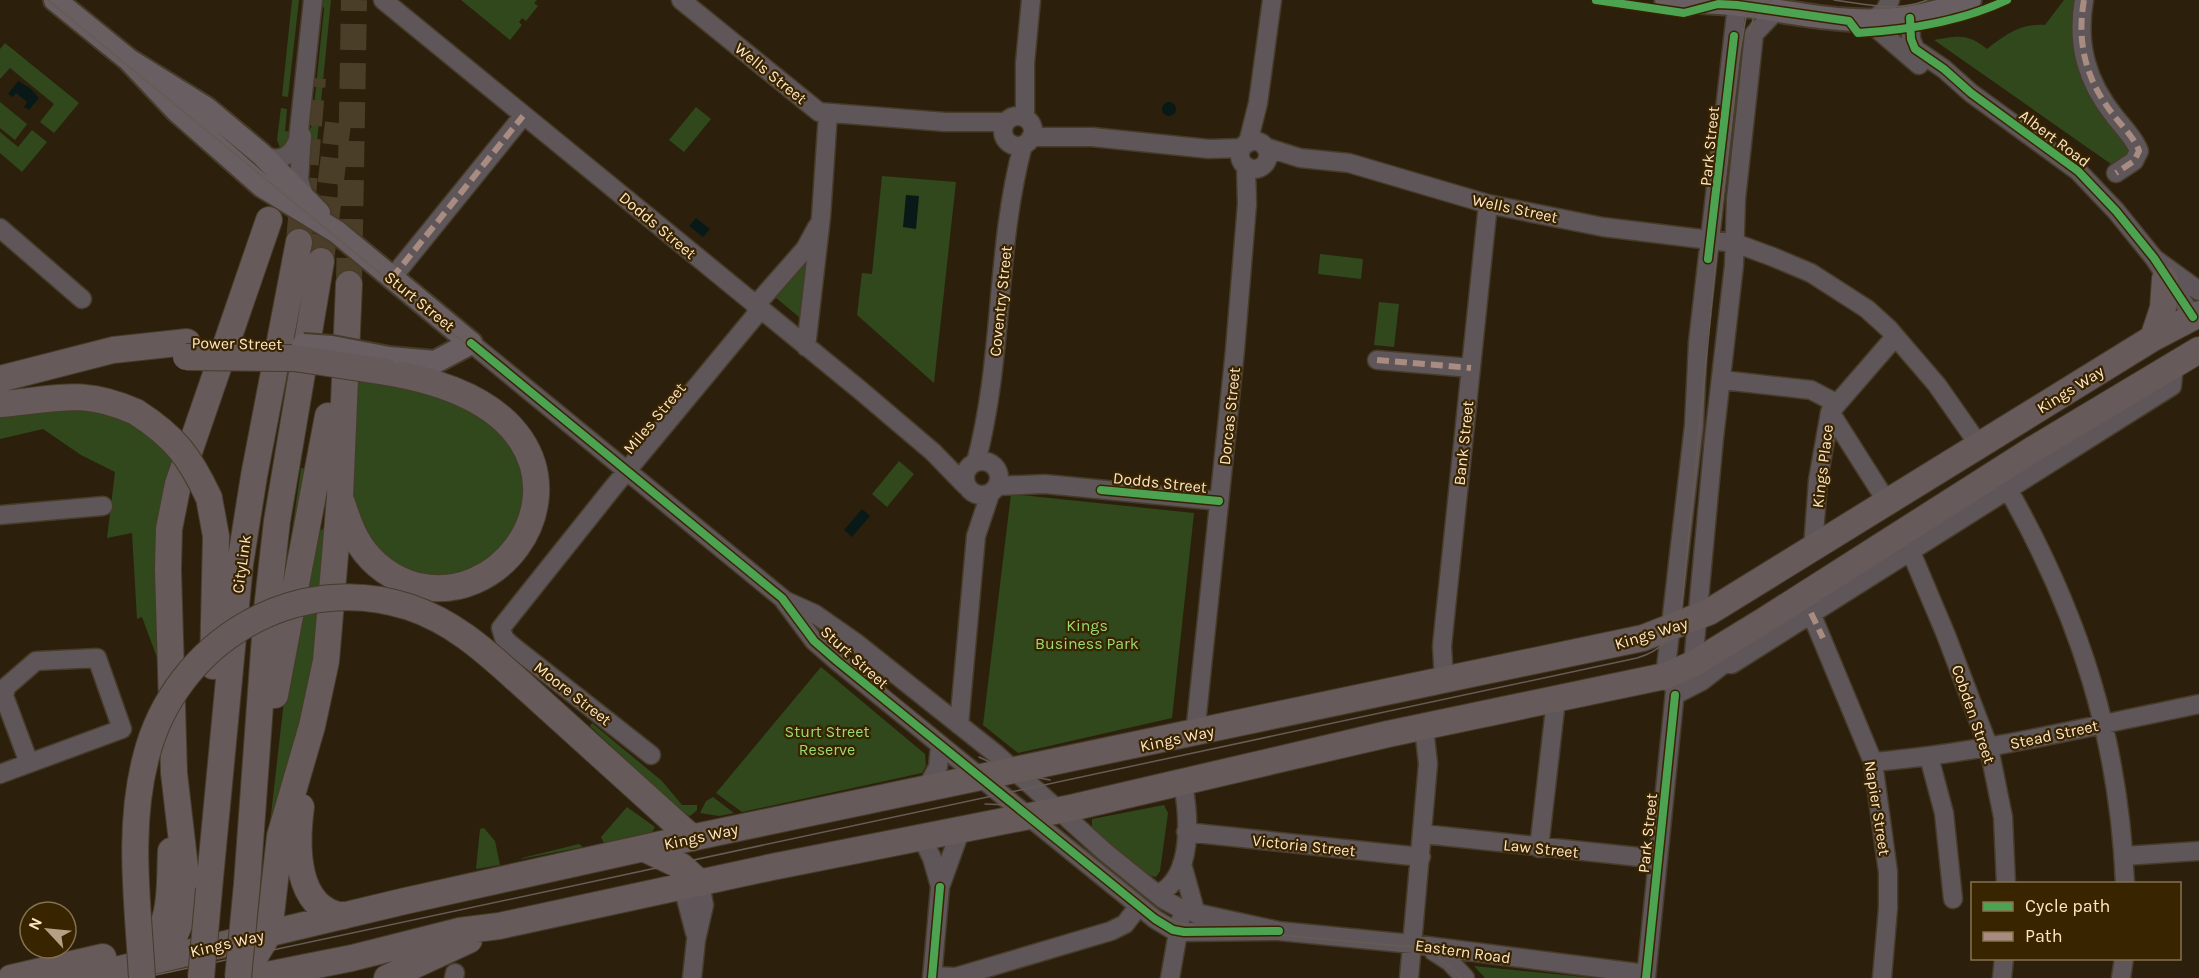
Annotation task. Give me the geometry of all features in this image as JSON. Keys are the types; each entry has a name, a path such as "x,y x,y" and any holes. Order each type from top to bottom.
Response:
{"highway":[{"path":"11,978 130,952 146,945 156,938 168,904 174,773 168,570 173,508 178,484 269,220"},
{"name":"CityLink","path":"225,601 254,476 299,242"},
{"name":"CityLink","path":"279,609 278,521 321,261"},
{"path":"2159,268 2163,308 2156,337 2187,361"},
{"path":"344,916 325,911 317,904 307,887 298,858 298,826 312,726 330,638 340,497 349,284"},
{"name":"Kings Way","path":"89,976 147,970 220,944 643,848 1613,645 1671,629 1697,618 2156,337 2197,319"},
{"path":"240,978 247,884 279,609 313,500 327,434 329,386 327,362 319,351 303,345"},
{"name":"Power Street","path":"0,379 113,350 186,350 303,345"},
{"name":"Power Street","path":"0,393 104,366 186,350 388,365 470,398 493,412 513,430 527,452 535,478 535,502 529,528 511,556 488,575 459,586 422,586 400,579 373,562 353,533 340,497"},
{"name":"Kings Way","path":"252,978 352,958 459,930 499,926 921,836 1055,811 1556,700 1672,687 1693,664 1749,629 1881,558 2187,361"},
{"path":"0,404 71,396 110,402 136,412 177,443 194,465 209,498 225,601 198,885 201,978"},
{"path":"147,970 136,848 138,804 146,757 160,717 175,690 205,654 229,633 267,613 306,600 347,597 380,600 410,607 449,625 468,637 514,677 692,838"},
{"path":"240,978 269,933 279,842 312,726"},
{"path":"174,773 198,885 220,944 240,978"},
{"path":"643,848 681,866 691,885"},
{"path":"147,970 164,954 179,930 198,885"},
{"path":"387,978 499,926"}],"main road":[{"path":"1666,0 1734,2 1822,19 1869,22 1910,18 1945,10 1970,0"},
{"name":"Sturt Street","path":"56,2 129,60 199,103 261,154 304,195 337,232 471,343"},
{"name":"Sturt Street","path":"129,60 177,111 261,186 337,232"},
{"name":"Power Street","path":"303,345 332,347 388,365 435,362 471,343"}],"street":[{"path":"261,154 276,160 292,151 298,140 314,0"},
{"name":"Dodds Street","path":"383,0 933,452 969,490"},
{"name":"Wells Street","path":"681,0 811,106 828,113 945,122 1348,163 1488,204 1603,227 1734,243 1822,279 1867,309 1944,393 1979,445"},
{"name":"Coventry Street","path":"959,724 964,694 962,681 976,536 987,474 988,413 1031,0"},
{"name":"Dorcas Street","path":"1195,734 1247,204 1272,0"},
{"path":"1869,22 1886,11 1890,0"},
{"path":"2084,0 2080,31 2089,76 2095,90 2139,151 2134,161 2116,173"},
{"name":"Park Street","path":"1646,976 1672,687 1671,629 1694,425 1698,342 1711,241 1734,2"},
{"name":"Park Street","path":"1693,664 1714,438 1722,380 1736,199 1754,34 1776,11"},
{"name":"Albert Road","path":"1910,18 1911,39 1915,49 2078,171 2116,211 2197,319"},
{"name":"Albert Road","path":"1869,22 1919,66 1963,87"},
{"name":"Miles Street","path":"806,347 821,217 828,113"},
{"path":"302,114 299,180 304,195"},
{"path":"392,278 523,116"},
{"name":"Bank Street","path":"1444,681 1442,646 1488,204"},
{"name":"Miles Street","path":"501,628 805,249 821,217"},
{"path":"0,228 82,299"},
{"name":"Albert Road","path":"2159,268 2199,291"},
{"name":"Kings Place","path":"1813,548 1818,480 1833,407 1895,337"},
{"name":"Sturt Street","path":"471,343 782,598 815,614 959,724 1015,771 1055,811 1158,894 1189,912"},
{"path":"1377,360 1471,368"},
{"name":"Kings Way","path":"1725,664 1732,664 1811,613 1881,558 1911,552 2172,386 2187,361"},
{"path":"1722,380 1810,390 1833,407 1887,502"},
{"name":"Dodds Street","path":"933,452 987,474 1045,484 1219,501"},
{"path":"969,490 981,496 987,474"},
{"name":"Coventry Street","path":"976,536 969,490 964,477 987,474"},
{"path":"2009,491 2059,587 2083,651 2104,724 2118,794 2125,882"},
{"path":"0,515 103,506"},
{"name":"Cobden Street","path":"1911,552 1944,630 1989,748 2003,817 2006,882"},
{"name":"Sturt Street","path":"782,598 814,641 1138,907 1159,922 1178,931"},
{"name":"Napier Street","path":"1811,613 1873,762 1888,872 1888,908 1882,978"},
{"name":"Moore Street","path":"501,628 504,638 510,644 651,755"},
{"path":"1672,687 1702,681 1725,664 1739,652 1749,629"},
{"path":"0,774 122,729 97,658 36,661 6,687 4,696 29,763"},
{"path":"936,708 948,699 962,681"},
{"path":"1539,848 1556,700"},
{"name":"Stead Street","path":"1873,762 1989,748 2199,704"},
{"path":"1409,978 1419,946 1421,857 1428,764 1424,728"},
{"path":"927,787 938,767 940,746"},
{"path":"1929,757 1944,813 1953,899"},
{"path":"1170,978 1178,931 1189,912 1182,864 1187,810 1183,783"},
{"path":"961,829 940,887 932,977 956,977 1111,932 1125,924 1138,907"},
{"name":"Victoria Street","path":"1186,832 1421,857"},
{"name":"Law Street","path":"1423,834 1658,860"},
{"path":"921,836 932,858 940,887"},
{"path":"2124,856 2199,851"},
{"path":"1158,894 1172,885 1182,864"},
{"path":"691,885 704,905 696,940 692,978"},
{"name":"Eastern Road","path":"1189,912 1279,932"},
{"name":"Eastern Road","path":"1178,931 1279,932 1419,946 1646,976"},
{"path":"1419,946 1450,962 1465,978"},
{"path":"2002,978 2004,960"},
{"path":"2121,978 2124,960"}],"green space":[{"path":"292,0 299,0 288,97 282,96"},
{"path":"321,0 331,0 315,162 303,167 306,134 312,126 324,9"},
{"path":"461,0 537,0 534,3 538,6 526,21 522,18 519,22 522,25 510,40"},
{"path":"2064,0 2080,0 2077,31 2135,148 2118,169 1934,40 1950,37 1968,38 1987,49 2021,28 2045,25"},
{"path":"5,43 79,103 54,133 40,122 54,104 10,68 0,79 0,49"},
{"path":"0,102 27,124 15,140 0,128"},
{"path":"696,107 711,119 684,152 669,140"},
{"path":"281,108 287,109 285,131 293,132 282,153 277,140"},
{"path":"32,130 47,142 22,172 0,153 0,132 18,147"},
{"path":"882,176 956,182 934,383 857,315 862,273 872,274"},
{"path":"812,252 805,322 775,297"},
{"path":"1320,254 1363,259 1361,279 1318,274"},
{"path":"1379,302 1399,304 1394,347 1374,345"},
{"path":"355,372 385,378 474,411 509,440 526,482 515,540 461,581 394,571 352,517"},
{"path":"90,405 151,431 178,459 159,663 142,617 137,619 132,533 107,538 115,472 81,455 43,429 0,439 0,412"},
{"path":"899,461 914,474 887,507 872,494"},
{"path":"301,468 312,470 287,566"},
{"name":"Kings Business Park","path":"1011,494 1194,513 1172,718 1018,753 983,725"},
{"path":"328,524 319,656 269,832 286,683 318,533"},
{"name":"Sturt Street Reserve","path":"821,667 925,754 926,766 922,773 742,812 716,793"},
{"path":"592,723 662,781 682,805 697,805 697,810 690,816 681,812 590,726"},
{"path":"713,797 734,813 719,816 700,813 706,801"},
{"path":"1164,805 1168,813 1160,871 1156,877 1149,875 1092,829 1092,819"},
{"path":"627,807 655,827 652,832 604,843 601,837"},
{"path":"484,828 495,841 500,865 476,869 480,829"},
{"path":"579,844 583,847 521,859 522,858"},
{"path":"1474,966 1595,978 1485,978"}],"shaded area":[{"path":"18,81 30,88 39,98 29,110 24,107 27,102 16,93 13,97 8,94"},
{"path":"1169,102 1174,104 1176,109 1174,114 1169,116 1164,114 1162,109 1164,104"},
{"path":"906,195 919,196 916,229 903,227"},
{"path":"696,218 710,229 703,237 689,226"},
{"path":"862,509 870,516 852,537 844,530"}],"tunnel":[{"path":"349,284 354,0"},
{"path":"299,242 313,78"},
{"path":"321,261 338,123"}],"tram line":[{"path":"48,0 1155,911 1175,922 1200,928 1412,947 1436,955 1461,978"},
{"path":"142,978 1637,658 1660,647 1671,636 1681,613 1718,241 1739,56 1749,0"},
{"path":"1749,32 1755,14 1772,0"},
{"path":"1834,0 1893,7 1927,0"},
{"path":"979,757 1013,773 1050,780"},
{"path":"985,804 1009,805 1031,815"}],"marked path":[{"path":"2084,0 2083,48 2091,76 2105,104 2132,138 2139,151 2134,161 2116,173"},
{"path":"392,278 523,116"},
{"path":"1377,360 1471,368"},
{"path":"1811,613 1823,638"}],"cycle path":[{"path":"1596,0 1684,13 1718,4 1737,5 1849,21 1858,33 1934,24 1971,14 2007,0"},
{"path":"1910,18 1911,39 1915,49 2078,171 2116,211 2154,258 2193,317"},
{"path":"1708,259 1734,36"},
{"path":"471,343 782,598 814,641 837,661 1155,919 1173,930 1184,932 1279,931"},
{"path":"1101,490 1219,501"},
{"path":"1646,978 1675,695"},
{"path":"932,978 940,887"}]}
